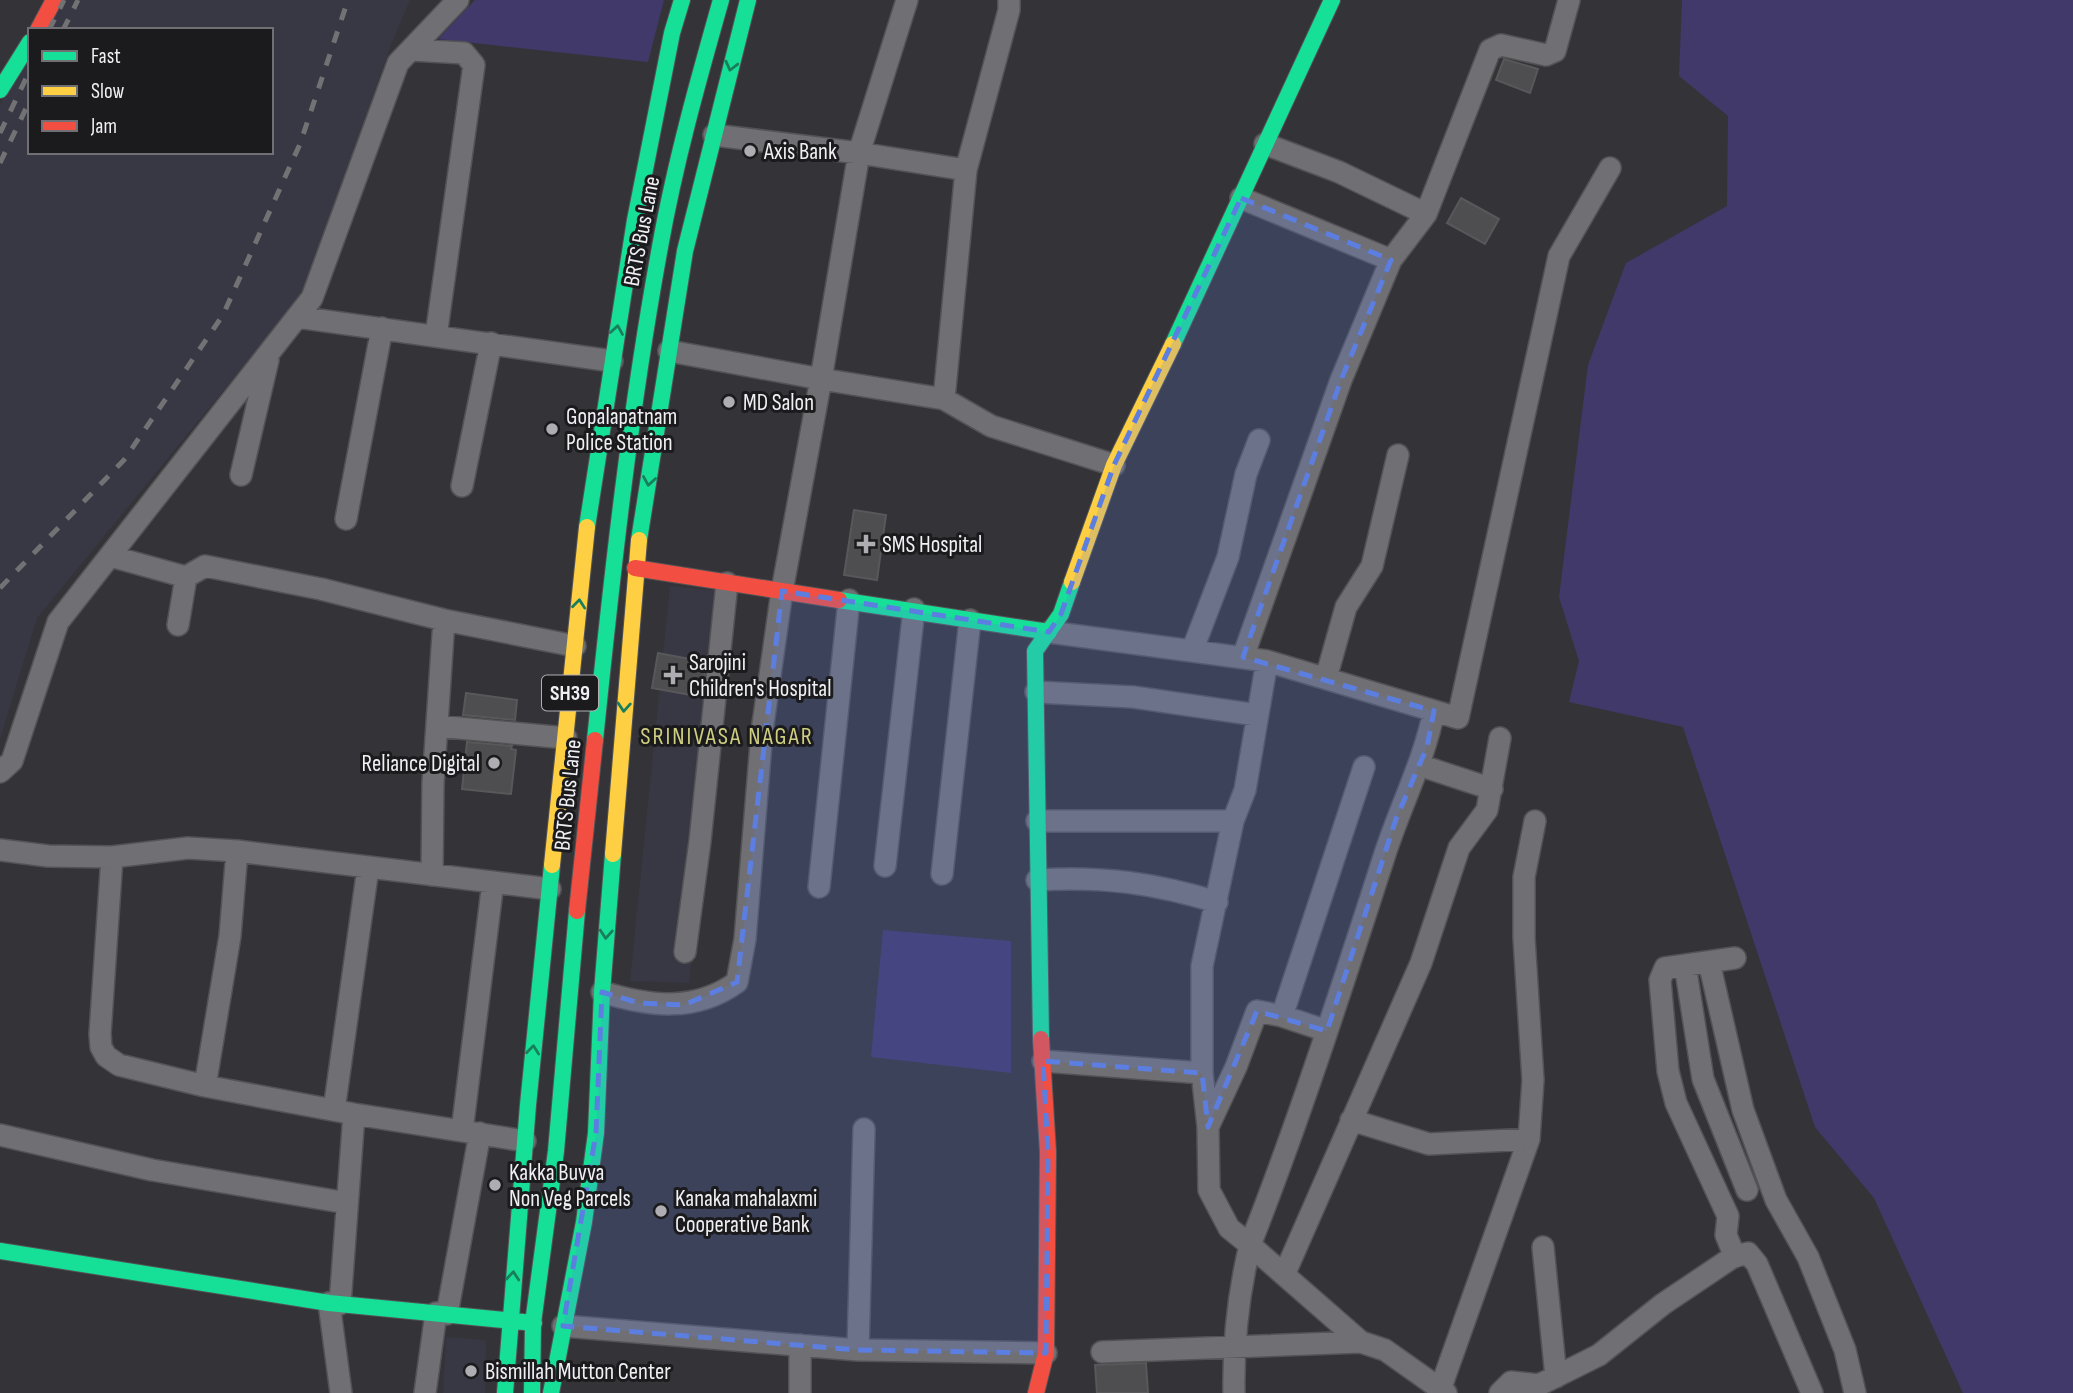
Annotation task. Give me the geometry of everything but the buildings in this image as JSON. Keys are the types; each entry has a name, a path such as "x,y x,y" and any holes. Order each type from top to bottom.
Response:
{"main road":[{"path":"38,28 54,0"},
{"name":"SH39","path":"505,1393 525,1141 589,503 635,220 672,33 682,0"},
{"name":"BRTS Bus Lane","path":"532,1393 533,1323 555,1164 570,969 612,575 635,398 660,245 690,110 721,0"},
{"name":"SH39","path":"551,1393 584,1223 596,1133 602,992 635,568 685,251 748,0"},
{"path":"1036,1393 1046,1353 1048,1152 1037,880 1035,651 1061,614 1114,465 1332,0"},
{"path":"0,90 28,45"},
{"path":"635,568 914,609 1049,632"},
{"path":"0,1251 335,1304 563,1326"},
{"path":"1046,1353 1054,1380"}],"street":[{"path":"0,772 12,761 58,622 312,298 398,63 458,0"},
{"path":"602,992 639,1003 684,1005 716,994 737,982 745,939 762,730 782,591 859,153 907,0"},
{"path":"944,399 967,170 1009,10 1009,0"},
{"path":"1243,657 1341,380 1391,260 1426,214 1490,50 1501,45 1546,55 1555,51 1569,0"},
{"path":"411,50 464,53 474,65 436,336"},
{"path":"714,135 967,170"},
{"path":"1265,144 1339,172 1426,214"},
{"path":"1049,632 1267,661 1458,718 1559,256 1610,168"},
{"path":"1241,198 1391,260"},
{"path":"297,317 612,361"},
{"path":"346,519 382,328"},
{"path":"462,486 491,343"},
{"path":"240,475 271,351"},
{"path":"669,351 944,399 991,426 1114,465"},
{"path":"1192,651 1228,557 1246,474 1259,440"},
{"path":"1326,678 1346,607 1372,566 1398,455"},
{"path":"110,556 186,577 205,566 362,598 444,620 575,646"},
{"path":"178,625 186,577"},
{"path":"685,952 700,841 727,583"},
{"path":"819,887 849,600"},
{"path":"885,866 914,609"},
{"path":"432,875 444,620"},
{"path":"942,874 970,620"},
{"path":"1267,661 1245,790 1233,821 1202,966 1202,1073 1208,1127 1209,1190 1229,1228 1361,1342"},
{"path":"1036,692 1133,697 1257,715"},
{"path":"1234,1393 1233,1348 1237,1296 1250,1245 1327,1031 1396,819 1427,747 1434,710"},
{"path":"437,726 566,738"},
{"path":"1284,1275 1422,963 1459,848 1487,810 1500,738"},
{"path":"1419,765 1492,789"},
{"path":"1282,1016 1364,767"},
{"path":"1037,821 1233,821"},
{"path":"1102,1352 1361,1342 1385,1350 1444,1390 1529,1139 1533,1080 1524,938 1524,877 1535,821"},
{"path":"0,850 48,856 112,857 188,848 237,851 550,889"},
{"path":"205,1086 230,936 237,851"},
{"path":"112,857 101,1047 106,1056 119,1065 205,1086 525,1141"},
{"path":"341,1393 335,1304 347,1203 344,1112 368,868"},
{"path":"1037,880 1089,877 1130,880 1217,902"},
{"path":"425,1393 442,1314 471,1132 493,882"},
{"path":"1735,958 1665,968 1660,980 1668,1071 1676,1103 1729,1221 1726,1235 1735,1257"},
{"path":"1709,962 1743,1110 1769,1181 1808,1257 1845,1350 1855,1393"},
{"path":"1685,965 1703,1079 1747,1190"},
{"path":"1208,1127 1236,1067 1257,1011 1327,1031"},
{"path":"1043,1061 1202,1073"},
{"path":"1351,1120 1429,1144 1529,1139"},
{"path":"858,1350 864,1129"},
{"path":"0,1135 152,1170 347,1203"},
{"path":"1720,1201 1769,1181"},
{"path":"1544,1247 1546,1385"},
{"path":"1500,1393 1511,1382 1546,1385 1599,1355 1663,1304 1735,1257 1748,1253 1757,1264 1812,1393"},
{"path":"563,1326 858,1350 1046,1353"},
{"path":"800,1345 800,1393"}],"highlighted area":[{"path":"1241,198 1391,260 1341,380 1243,657 1434,711 1427,747 1396,819 1327,1031 1257,1011 1208,1127 1202,1073 1043,1061 1048,1152 1046,1353 858,1350 563,1326 596,1133 602,992 639,1003 684,1005 737,982 782,591 1049,632 1061,614 1114,465"}],"shaded area":[{"path":"51,0 410,0 392,42 303,293 37,618 0,739 0,105 28,48 28,154 273,154 273,28 38,28"},
{"path":"475,0 664,0 648,62 438,39"},
{"path":"1682,0 2073,0 2073,1393 1963,1393 1874,1198 1815,1127 1683,727 1569,702 1579,661 1559,597 1588,365 1626,263 1727,206 1728,116 1679,76"},
{"path":"670,586 735,592 689,983 630,981"},
{"path":"883,930 1011,941 1011,1073 871,1057"},
{"path":"446,1337 486,1340 485,1393 443,1393"}],"railway":[{"path":"50,28 64,0"},
{"path":"64,28 78,0"},
{"path":"0,588 124,460 223,315 300,144 348,0"},
{"path":"0,133 28,74"},
{"path":"0,163 28,104"}],"traffic: fast":[{"path":"587,527 635,220 672,33 682,0"},
{"path":"595,740 623,493 649,308 680,153 721,0"},
{"path":"639,540 685,251 748,0"},
{"path":"1173,344 1332,0"},
{"path":"0,90 28,45"},
{"path":"1041,1039 1035,651 1061,614 1072,582"},
{"path":"839,600 1049,632"},
{"path":"551,1393 584,1222 596,1133 602,992 613,854"},
{"path":"505,1393 528,1105 552,865"},
{"path":"532,1393 533,1323 556,1151 577,911"},
{"path":"0,1251 329,1303 534,1323"}],"traffic: slow":[{"path":"1072,582 1114,465 1173,344"},
{"path":"552,865 587,527"},
{"path":"613,854 639,540"}],"traffic: jam":[{"path":"39,28 54,0"},
{"path":"635,568 839,600"},
{"path":"577,911 595,740"},
{"path":"1036,1393 1046,1353 1048,1152 1041,1039"}],"place":[{"name":"Axis Bank","path":"750,151"},
{"name":"MD Salon","path":"729,402"},
{"name":"Gopalapatnam Police Station","path":"552,429"},
{"name":"SMS Hospital","path":"866,544"},
{"name":"Sarojini Children's Hospital","path":"673,675"},
{"name":"Reliance Digital","path":"494,763"},
{"name":"Kakka Buvva Non Veg Parcels","path":"495,1185"},
{"name":"Kanaka mahalaxmi Cooperative Bank","path":"661,1211"},
{"name":"Bismillah Mutton Center","path":"471,1371"}],"district":[{"name":"SRINIVASA NAGAR","path":"727,736"}]}
